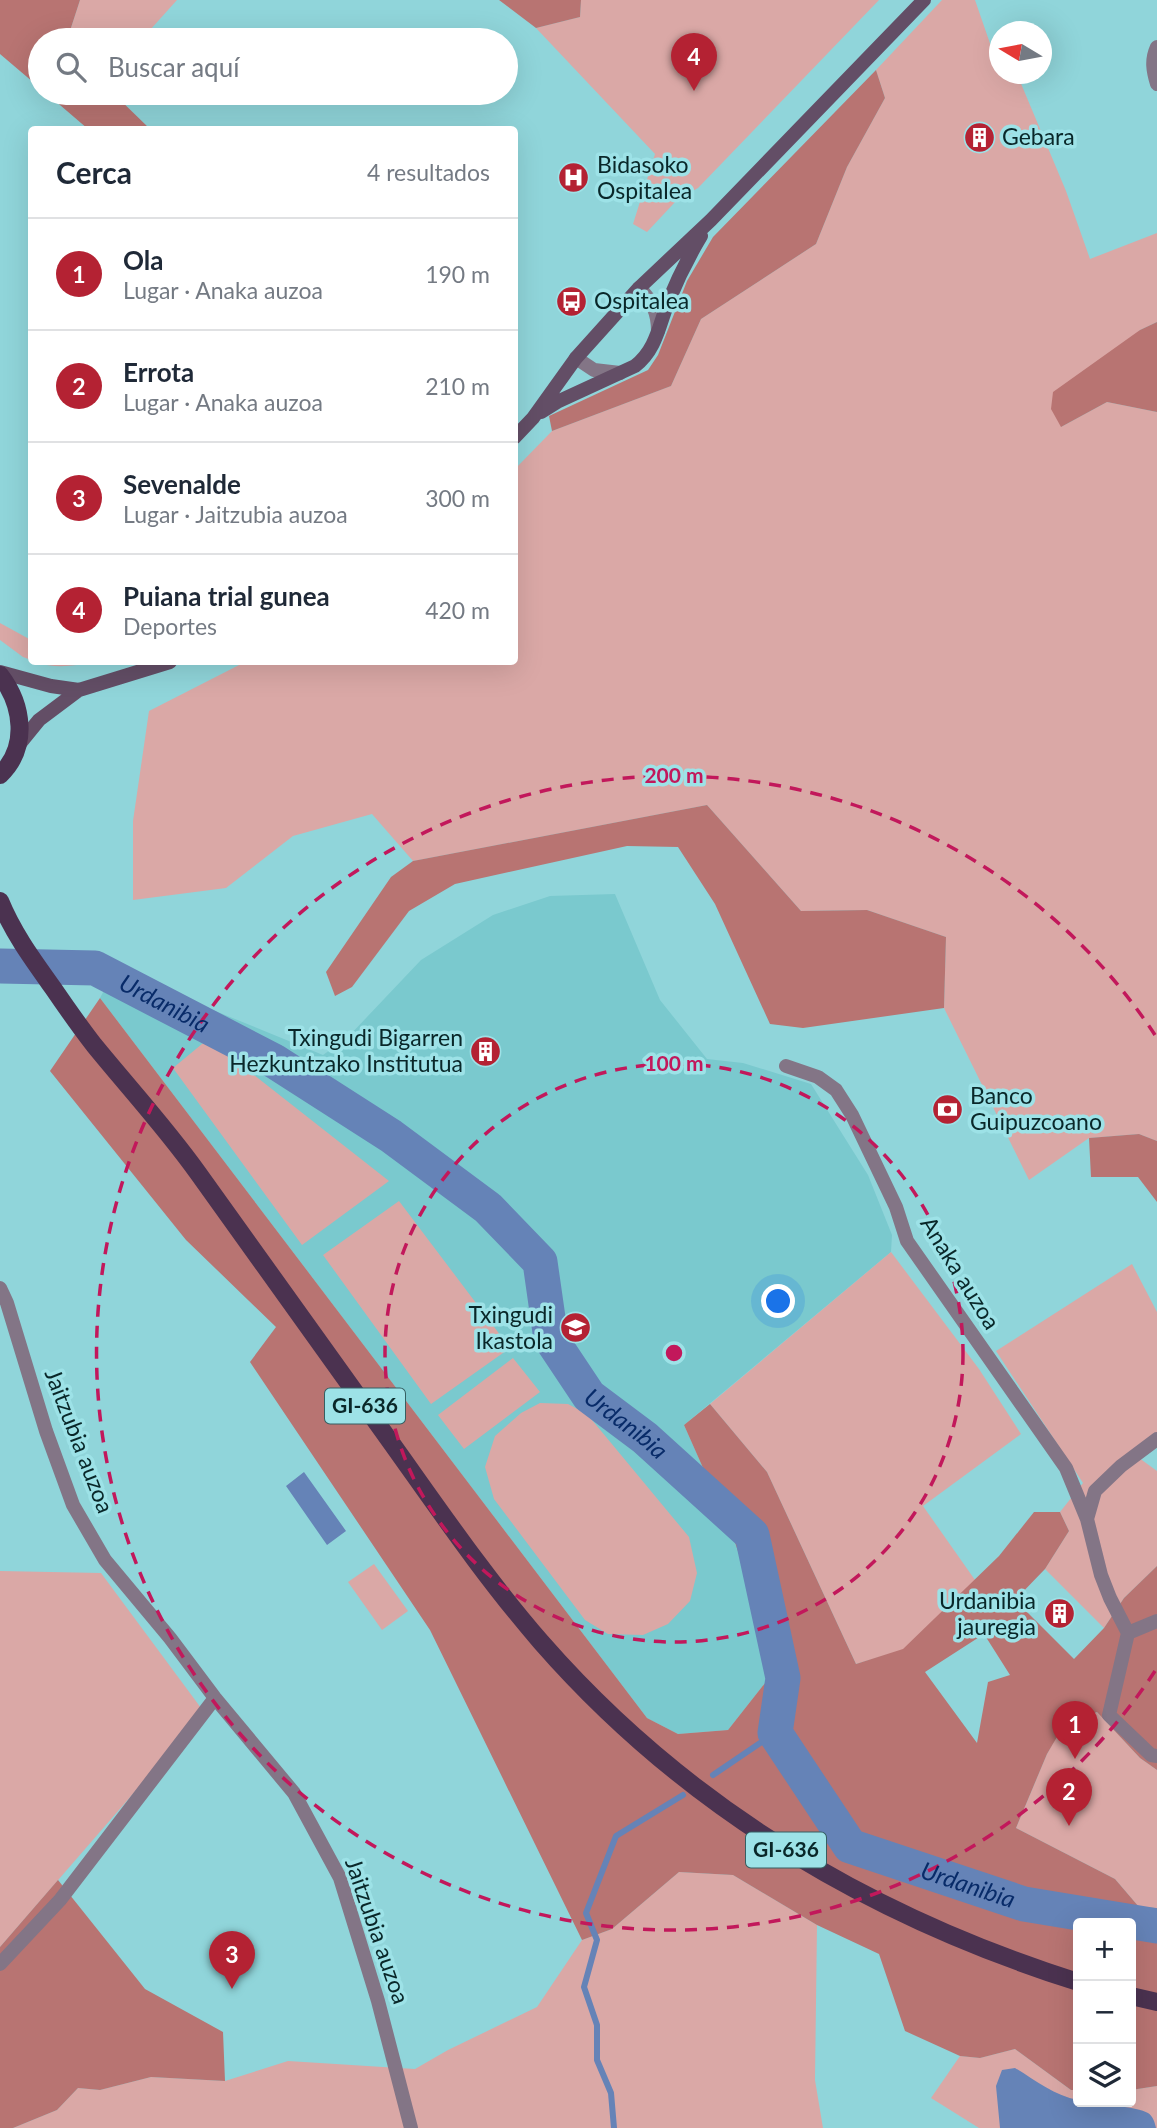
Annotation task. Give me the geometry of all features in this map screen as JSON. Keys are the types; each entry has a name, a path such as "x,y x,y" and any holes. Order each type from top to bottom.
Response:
{"main road":[{"path":"0,673 18,707 20,727 17,748 2,773 0,793"},
{"name":"GI-636","path":"0,901 19,940 91,1041 193,1165 483,1570 542,1643 589,1692 641,1741 698,1788 804,1861 894,1910 959,1940 1075,1981"},
{"path":"1136,1997 1157,2002"}],"street":[{"path":"518,434 533,418 576,358 639,288 711,220 924,0"},
{"path":"1157,47 1153,55 1153,70 1157,84"},
{"path":"533,418 557,402 644,360 655,343 678,279 711,220"},
{"path":"639,288 652,303 656,313 658,323 655,343"},
{"path":"576,358 594,370 620,373"},
{"path":"17,748 39,720 79,690 160,665"},
{"path":"0,673 51,687 79,690"},
{"name":"Anaka auzoa","path":"786,1066 818,1077 836,1090 852,1115 890,1195 907,1241 1066,1468 1087,1519 1101,1575 1128,1633"},
{"name":"Jaitzubia auzoa","path":"0,1288 46,1431 74,1505 105,1560 293,1793 340,1878 378,2001 411,2128"},
{"path":"1087,1519 1096,1491 1121,1466 1157,1439"},
{"path":"1157,1621 1128,1633 1109,1715 1151,1755 1157,1756"},
{"path":"0,1964 60,1899 215,1698"}],"shaded area":[{"path":"0,0 80,0 71,28 28,28 28,78 0,54"},
{"path":"80,0 177,0 152,28 71,28"},
{"path":"499,0 581,0 580,17 536,28"},
{"path":"581,0 879,0 698,188 677,200 647,232 633,224 655,154 536,28 580,17"},
{"path":"942,0 975,0 989,41 989,84 1021,84 1066,191 1090,259 1157,233 1157,322 1140,330 1061,427 1107,402 1157,412 1157,1141 1139,1134 1089,1138 1029,1180 944,1008 946,937 867,910 801,911 707,805 413,861 372,814 293,836 226,888 133,900 133,821 149,711 239,665 518,665 518,466 552,431 671,386 701,319 816,244 847,167 885,98 876,70"},
{"path":"876,70 885,98 847,167 816,244 701,319 671,386 552,431 549,416 648,370 658,355 687,281 713,237"},
{"path":"60,105 125,105 147,126 84,126"},
{"path":"1157,322 1157,412 1107,402 1061,427 1051,409 1053,392 1140,330"},
{"path":"0,623 28,638 28,659 23,657 0,640"},
{"path":"707,805 801,911 867,910 946,937 944,1008 803,1028 770,1024 715,904 678,847 627,846 455,884 409,911 352,987 335,996 326,972 391,877 413,861"},
{"name":"Txingudi Ikastola","path":"615,894 660,1000 707,1059 743,1063 811,1084 868,1175 892,1235 891,1252 684,1425 731,1531 764,1623 769,1678 728,1730 678,1734 647,1718 100,998 115,970 323,1055 349,1036 421,960 493,915 550,896"},
{"path":"100,998 647,1718 678,1734 728,1730 769,1678 763,1623 731,1531 684,1425 710,1404 767,1472 856,1664 903,1649 999,1556 1034,1512 1060,1512 1069,1531 1045,1569 1015,1600 1074,1659 1104,1628 1124,1598 1157,1566 1157,1770 1140,1758 1097,1712 1064,1725 1047,1754 1016,1828 1115,1879 1139,1907 1157,1908 1157,2086 1136,2089 1136,1918 1073,1918 1073,2090 1015,2049 980,2058 960,2056 905,2031 879,1954 817,1925 733,1875 679,1872 612,1929 582,1940 430,1630 250,1362 276,1327 186,1240 50,1071","holes":["984,1634 1010,1675 988,1682 977,1743 925,1672"]},
{"path":"208,1039 389,1181 302,1245 173,1068"},
{"path":"1139,1134 1157,1141 1157,1202 1138,1177 1091,1177 1089,1138"},
{"path":"399,1201 510,1348 431,1404 323,1255"},
{"path":"891,1252 979,1369 1021,1434 923,1506 975,1580 903,1650 856,1664 767,1472 710,1404"},
{"path":"1132,1264 1157,1312 1157,1442 1135,1455 1157,1471 1157,1566 1124,1598 1104,1628 1045,1569 1069,1531 1060,1512 1083,1483 996,1351"},
{"path":"513,1358 540,1392 464,1449 438,1415"},
{"path":"540,1403 568,1404 587,1414 689,1537 697,1573 690,1601 668,1624 643,1635 608,1634 585,1620 494,1499 485,1467 495,1436 521,1413"},
{"path":"304,1472 346,1531 327,1545 286,1486"},
{"path":"374,1564 408,1611 382,1630 348,1582"},
{"path":"0,1571 101,1573 204,1712 0,1947"},
{"path":"1097,1712 1140,1758 1157,1770 1157,1908 1139,1907 1115,1879 1016,1828 1047,1754 1063,1725"},
{"path":"679,1872 733,1875 817,1925 815,2080 823,2128 13,2128 57,2110 78,2088 100,2090 151,2077 225,2081 288,2061 415,2069 537,2007 582,1940 612,1929"},
{"path":"58,1880 145,1989 223,2032 225,2081 151,2077 100,2090 78,2088 57,2110 13,2128 0,2128 0,1947"},
{"path":"1015,2049 1073,2090 1073,2107 1136,2107 1136,2089 1157,2086 1157,2128 979,2128 931,2098 960,2056 980,2058"},
{"path":"1015,2068 1053,2091 1073,2099 1073,2107 1124,2107 1143,2111 1151,2116 1156,2128 1000,2128 996,2086 1002,2070"}],"waterway":[{"name":"Urdanibia","path":"0,966 95,968 274,1061 391,1136 488,1208 540,1262 551,1339 589,1396 645,1438 752,1535 783,1678 775,1733 850,1846 1024,1904 1157,1926"},
{"path":"713,1775 775,1733"},
{"path":"614,2128 611,2093 597,2060 597,2025 584,1987 597,1940 586,1913 616,1836 683,1795"}],"place":[{"name":"Puiana trial gunea","path":"694,91"},
{"name":"Gebara","path":"979,137"},
{"name":"Bidasoko Ospitalea","path":"574,178"},
{"name":"Ospitalea","path":"571,301"},
{"name":"Txingudi Bigarren Hezkuntzako Institutua","path":"486,1051"},
{"name":"Banco Guipuzcoano","path":"947,1109"},
{"name":"Txingudi Ikastola","path":"576,1328"},
{"name":"Urdanibia jauregia","path":"1059,1614"},
{"name":"Ola","path":"1075,1759"},
{"name":"Errota","path":"1069,1826"},
{"name":"Sevenalde","path":"232,1989"}]}
